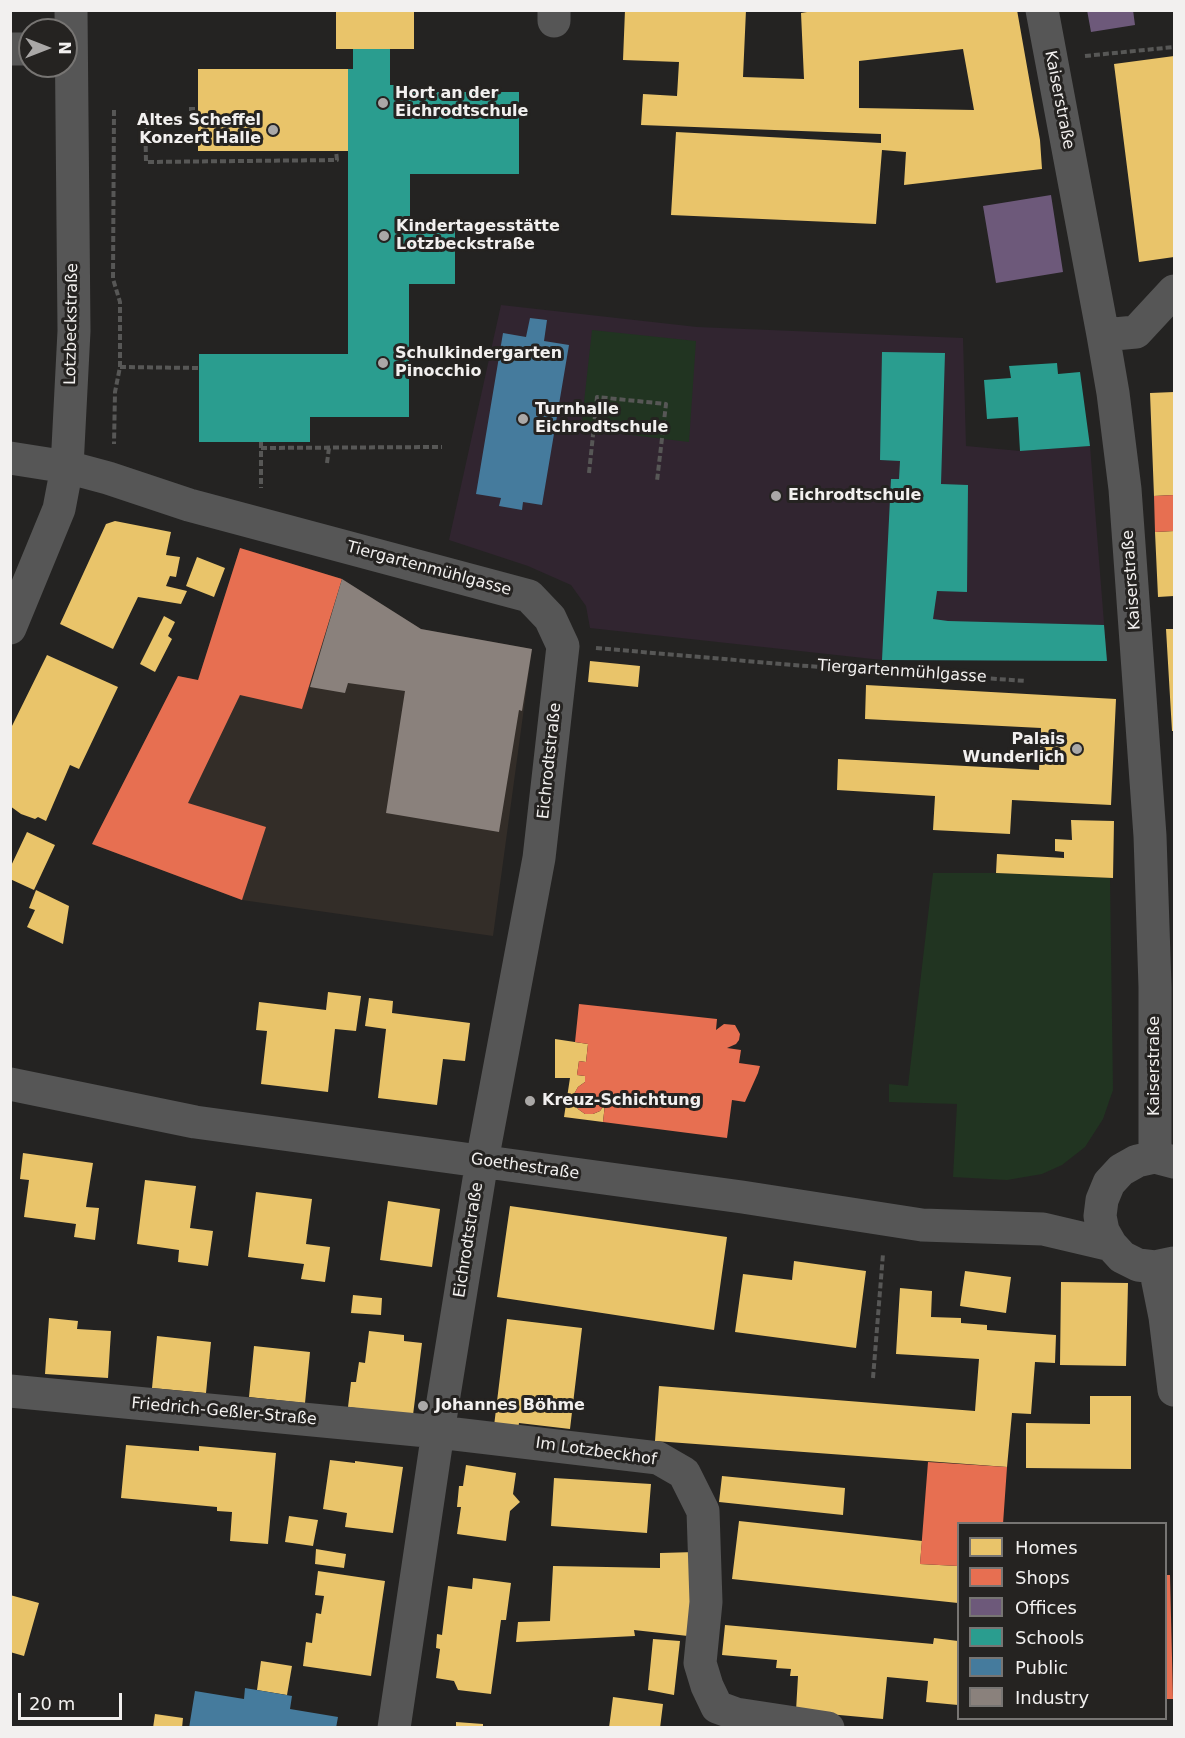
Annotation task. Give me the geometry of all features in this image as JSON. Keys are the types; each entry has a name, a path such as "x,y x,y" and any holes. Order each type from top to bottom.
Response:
{"street":[{"name":"Kaiserstraße","path":"1042,10 1103,335 1125,489 1162,836 1155,987 1165,1160"},
{"name":"Lotzbeckstraße","path":"10,628 59,509 67,467 74,330 70,78"},
{"path":"1103,335 1136,332 1174,291"},
{"name":"Tiergartenmühlgasse","path":"10,458 67,467 189,505 529,596 550,618 563,646"},
{"name":"Eichrodtstraße","path":"394,1728 438,1432 482,1161 539,858 563,646"},
{"name":"Goethestraße","path":"10,1084 195,1122 742,1197 885,1220 986,1229 1043,1229 1111,1245 1122,1257 1138,1265 1165,1265"},
{"path":"1111,1245 1103,1231 1100,1216 1102,1200 1108,1183 1121,1170 1137,1161 1165,1160"},
{"name":"Goethestraße","path":"1043,1229 1102,1200"},
{"path":"1165,1265 1165,1317 1174,1390"},
{"name":"Friedrich-Geßler-Straße","path":"10,1391 438,1432"},
{"name":"Im Lotzbeckhof","path":"438,1432 658,1458 684,1473 703,1511 706,1602 700,1663 717,1707 736,1714 828,1728"}],"path":[{"path":"1051,59 1174,47"},
{"path":"189,109 198,109"},
{"path":"108,478 114,453 115,392 120,367 120,302 113,279 114,110"},
{"path":"145,110 146,162 337,160 336,151"},
{"path":"120,367 199,368"},
{"path":"589,473 597,397 666,404 657,481"},
{"path":"261,442 261,498"},
{"path":"261,448 442,447"},
{"path":"327,463 328,448"},
{"name":"Tiergartenmühlgasse","path":"563,646 1026,681"},
{"path":"873,1378 885,1220"}],"shaded area":[{"name":"Eichrodtschule","path":"501,305 697,327 963,338 966,446 1020,451 1090,446 1107,661 882,660 590,628 586,606 571,585 528,566 449,540"},
{"path":"240,548 342,579 421,629 532,649 493,936 242,900 92,844 178,676 198,680"}],"green space":[{"path":"592,330 696,341 689,442 581,429"},
{"path":"933,873 1110,878 1113,1090 1103,1119 1085,1147 1062,1165 1042,1174 1007,1180 953,1177 957,1104 889,1102 889,1084 908,1086"}],"building: Homes":[{"path":"336,10 414,10 414,49 336,49"},
{"path":"625,10 746,10 743,77 804,79 801,13 819,10 1017,10 1040,140 1042,169 904,185 906,152 882,150 876,224 671,215 676,132 881,143 881,134 641,125 643,94 677,96 679,62 623,60","holes":["963,49 974,110 859,108 859,61"]},
{"path":"1174,56 1174,257 1139,262 1114,64"},
{"name":"Altes Scheffel Konzert Halle","path":"198,69 348,69 348,151 198,151"},
{"path":"1174,392 1174,495 1154,496 1150,393"},
{"path":"115,521 171,532 166,555 180,557 176,577 170,576 166,586 187,591 181,604 138,597 113,649 60,624 106,524"},
{"path":"1174,531 1174,596 1158,597 1155,532"},
{"path":"197,557 225,568 214,597 186,586"},
{"path":"164,616 175,622 168,636 172,639 155,672 140,664"},
{"path":"1166,629 1174,629 1174,731 1172,731"},
{"path":"47,655 118,687 79,769 70,765 46,821 21,814 10,806 10,730"},
{"path":"590,661 640,666 638,687 588,682"},
{"path":"866,685 1116,699 1111,805 1012,800 1010,834 933,830 935,796 837,790 838,759 1039,770 1041,728 865,719"},
{"path":"1071,820 1114,821 1113,878 996,873 997,854 1064,858 1064,852 1055,851 1055,839 1072,840"},
{"path":"27,832 55,845 34,890 10,879 10,868"},
{"path":"36,890 69,906 63,944 27,927 35,910 29,908"},
{"path":"328,992 361,996 356,1031 335,1029 328,1092 261,1084 267,1031 256,1030 259,1002 326,1010"},
{"path":"369,998 393,1001 392,1013 470,1023 465,1061 443,1059 437,1105 378,1098 386,1029 365,1026"},
{"path":"555,1039 588,1044 586,1062 579,1061 577,1075 585,1076 585,1082 574,1094 574,1102 585,1114 600,1111 605,1104 603,1122 564,1117 570,1078 555,1078"},
{"path":"23,1153 93,1163 86,1207 99,1208 95,1240 74,1237 76,1224 24,1217 29,1180 20,1179"},
{"path":"145,1180 196,1186 190,1228 213,1231 208,1266 178,1262 179,1250 137,1244"},
{"path":"256,1192 312,1199 306,1244 330,1247 325,1282 301,1279 304,1264 248,1257"},
{"path":"388,1201 440,1209 432,1267 380,1260"},
{"path":"510,1206 727,1237 714,1330 497,1297"},
{"path":"794,1261 866,1271 856,1348 735,1332 743,1274 792,1280"},
{"path":"965,1271 1011,1277 1006,1313 960,1306"},
{"path":"1061,1282 1128,1283 1126,1366 1060,1365"},
{"path":"900,1288 932,1291 931,1317 961,1318 961,1323 987,1325 987,1330 1056,1335 1055,1363 1035,1362 1031,1414 1012,1413 1007,1467 655,1441 659,1386 975,1411 979,1359 896,1354"},
{"path":"353,1295 382,1298 381,1315 351,1313"},
{"path":"49,1318 78,1321 77,1329 111,1331 108,1378 45,1374"},
{"path":"507,1319 582,1328 570,1429 519,1423 518,1429 494,1426"},
{"path":"369,1331 404,1335 404,1341 422,1343 413,1415 348,1407 351,1382 356,1382 359,1362 365,1363"},
{"path":"157,1336 211,1342 206,1393 152,1388"},
{"path":"254,1346 310,1352 305,1403 249,1397"},
{"path":"1090,1396 1131,1396 1131,1469 1026,1468 1026,1423 1090,1424"},
{"path":"126,1445 199,1451 199,1446 276,1453 268,1544 230,1541 232,1512 217,1511 217,1507 121,1498"},
{"path":"330,1460 403,1467 393,1533 345,1527 347,1513 323,1509"},
{"path":"466,1465 516,1473 513,1494 520,1502 510,1511 506,1541 457,1534 461,1507 457,1507 459,1486 463,1486"},
{"path":"722,1476 845,1488 843,1515 719,1502"},
{"path":"554,1478 651,1484 647,1533 551,1526"},
{"path":"289,1516 318,1520 313,1546 285,1542"},
{"path":"739,1521 922,1541 920,1564 957,1566 957,1603 732,1579"},
{"path":"316,1549 346,1554 344,1568 315,1564"},
{"path":"695,1552 688,1636 634,1630 635,1636 516,1642 518,1622 550,1621 553,1566 660,1568 660,1553"},
{"path":"318,1571 385,1581 371,1676 303,1666 306,1642 312,1643 316,1613 321,1614 324,1596 315,1595"},
{"path":"473,1578 511,1583 506,1620 501,1620 491,1694 458,1690 454,1681 436,1678 440,1649 436,1648 437,1634 442,1635 448,1586 472,1589"},
{"path":"10,1595 39,1603 24,1656 10,1652"},
{"path":"725,1625 933,1644 934,1638 957,1641 957,1705 926,1702 928,1681 887,1677 883,1719 796,1711 798,1676 790,1676 791,1669 776,1668 777,1660 722,1655"},
{"path":"653,1639 680,1641 674,1695 648,1690"},
{"path":"261,1661 292,1666 287,1695 257,1690"},
{"path":"613,1697 663,1704 660,1728 609,1728"},
{"path":"155,1714 183,1718 182,1728 153,1728"},
{"path":"456,1722 483,1724 483,1728 456,1728"}],"building: Shops":[{"path":"1174,495 1174,531 1155,532 1154,496"},
{"path":"240,548 342,579 302,709 240,695 188,803 266,827 242,900 92,844 178,676 198,680"},
{"path":"579,1004 717,1019 716,1030 724,1024 735,1025 740,1034 739,1040 727,1048 741,1050 739,1063 760,1066 745,1102 732,1100 727,1138 603,1122 605,1104 600,1111 593,1114 585,1114 578,1109 574,1102 574,1094 585,1082 585,1076 577,1075 579,1061 586,1062 588,1044 575,1042"},
{"path":"928,1462 1007,1467 1003,1522 957,1522 957,1566 920,1564"},
{"path":"1167,1575 1170,1575 1173,1699 1167,1699"}],"building: Offices":[{"path":"1087,10 1133,10 1135,25 1091,32"},
{"path":"1051,195 1063,272 996,283 983,206"}],"building: Schools":[{"path":"353,49 390,49 390,85 410,85 410,92 519,92 519,174 410,174 410,227 455,227 455,284 409,284 409,417 310,417 310,442 199,442 199,354 348,354 348,69 353,69"},
{"path":"882,352 945,353 941,484 968,485 967,592 937,591 933,619 1104,625 1107,661 882,660 891,479 899,479 900,461 880,460"},
{"path":"1057,363 1058,374 1080,372 1090,446 1020,451 1018,417 987,419 984,380 1011,378 1009,366"}],"building: Public":[{"name":"Turnhalle Eichrodtschule","path":"530,318 547,320 544,341 569,345 542,505 523,502 522,510 499,506 501,498 476,494 503,333 526,337"},
{"path":"245,1688 292,1696 290,1709 338,1717 336,1728 189,1728 195,1691 244,1699"}],"building: Industry":[{"path":"342,579 421,629 532,649 522,711 519,710 499,832 386,813 405,691 348,683 345,693 310,687"}],"place":[{"name":"Hort an der Eichrodtschule","path":"383,103"},
{"name":"Altes Scheffel Konzert Halle","path":"273,130"},
{"name":"Kindertagesstätte Lotzbeckstraße","path":"384,236"},
{"name":"Schulkindergarten Pinocchio","path":"383,363"},
{"name":"Turnhalle Eichrodtschule","path":"523,419"},
{"name":"Eichrodtschule","path":"776,496"},
{"name":"Palais Wunderlich","path":"1077,749"},
{"name":"Kreuz-Schichtung","path":"530,1101"},
{"name":"Johannes Böhme","path":"423,1406"}]}
